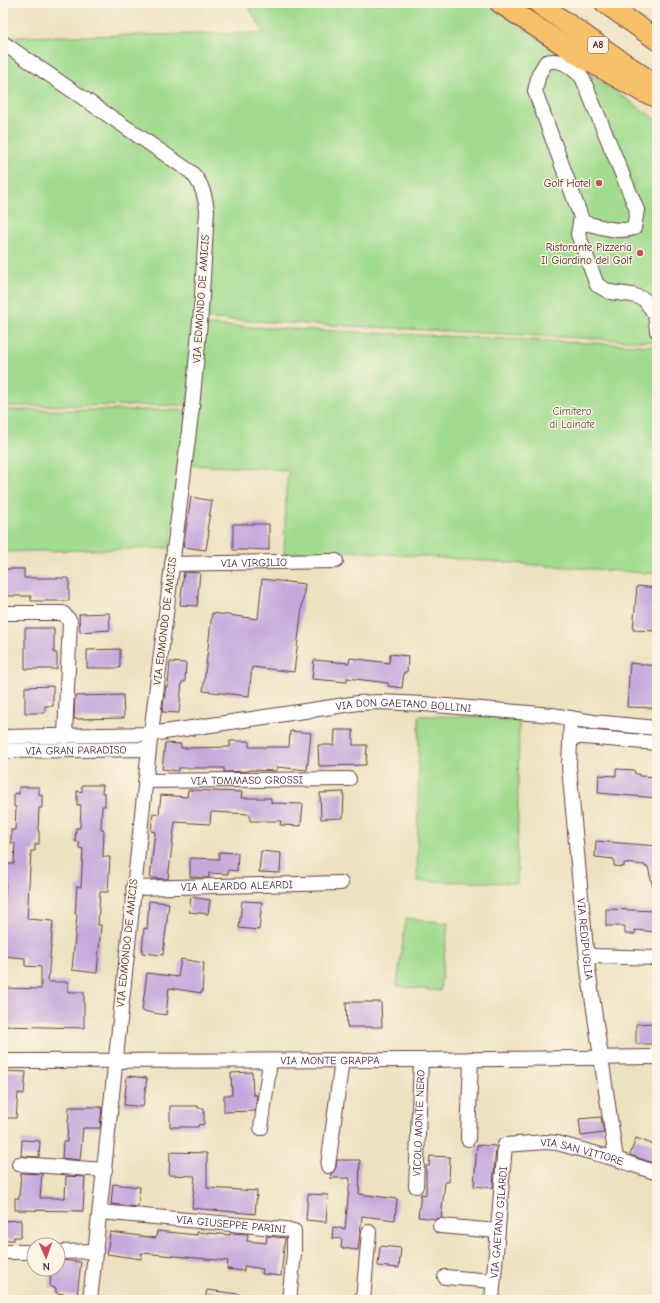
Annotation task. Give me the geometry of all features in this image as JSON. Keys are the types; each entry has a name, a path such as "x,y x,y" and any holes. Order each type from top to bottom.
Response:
{"highway":[{"path":"500,3 582,57 643,92 657,97"},
{"name":"A8","path":"538,3 657,86"},
{"path":"605,3 657,40"}],"street":[{"name":"VIA EDMONDO DE AMICIS","path":"3,43 191,172 198,179 205,198 207,210 201,311 192,407 145,781 105,1170 90,1300"},
{"path":"580,222 617,230 629,230 634,228 637,210 582,77 566,63 553,60 546,62 539,74 535,91 581,217 580,222 578,234 598,285 610,292 632,295 644,299 655,314 657,331"},
{"name":"VIA VIRGILIO","path":"172,564 336,561"},
{"path":"3,613 63,613 70,622 65,736"},
{"name":"VIA DON GAETANO BOLLINI","path":"3,737 151,734 380,702 423,704 657,728"},
{"name":"VIA REDIPUGLIA","path":"571,718 569,759 571,794 588,954 588,969 616,1159"},
{"path":"571,736 657,743"},
{"name":"VIA GRAN PARADISO","path":"3,751 149,749"},
{"name":"VIA TOMMASO GROSSI","path":"145,781 349,779"},
{"name":"VIA ALEARDO ALEARDI","path":"133,888 341,883"},
{"path":"588,954 594,956 657,958"},
{"name":"VIA MONTE GRAPPA","path":"3,1061 270,1061 657,1057"},
{"path":"468,1139 471,1059"},
{"path":"328,1166 342,1060"},
{"name":"VICOLO MONTE NERO","path":"416,1186 421,1060"},
{"path":"261,1128 270,1061"},
{"name":"VIA SAN VITTORE","path":"505,1145 557,1142 616,1159 657,1173"},
{"name":"VIA GAETANO GILARDI","path":"492,1300 505,1145"},
{"path":"19,1164 105,1170"},
{"name":"VIA GIUSEPPE PARINI","path":"100,1212 294,1231 294,1254 289,1300"},
{"path":"440,1226 498,1231"},
{"path":"363,1300 370,1232"},
{"path":"66,1252 96,1251"},
{"path":"3,1252 26,1252"},
{"path":"445,1277 493,1281"}],"green space":[{"path":"246,3 482,3 516,23 657,120 657,342 196,318 188,405 3,406 3,37 264,33"},
{"name":"Cimitero di Lainate","path":"205,325 657,346 657,574 350,551 284,554 286,489 289,470 191,465"},
{"path":"3,410 188,410 170,548 3,552"},
{"path":"419,716 519,717 517,883 417,881"},
{"path":"406,918 448,923 440,991 397,986"}],"building":[{"path":"191,497 212,501 207,530 209,531 206,550 183,547"},
{"path":"233,524 269,524 269,550 233,550"},
{"path":"3,569 24,569 24,578 69,578 69,601 31,601 31,596 3,596"},
{"path":"184,572 200,573 197,606 180,605"},
{"path":"262,579 305,584 294,672 252,667 249,696 203,691 212,613 258,619"},
{"path":"637,586 657,588 657,631 633,630"},
{"path":"109,613 110,630 80,632 79,614"},
{"path":"25,628 54,628 54,653 57,653 57,669 25,669"},
{"path":"120,649 120,668 87,668 87,650"},
{"path":"390,654 408,656 407,672 404,672 402,688 388,686 388,683 347,678 347,682 312,679 314,660 349,663 350,658 389,663"},
{"path":"170,662 186,663 185,682 182,682 179,713 162,712 166,686 168,686"},
{"path":"630,663 657,666 657,688 656,687 654,708 627,707"},
{"path":"53,686 53,706 45,706 45,713 25,713 25,687"},
{"path":"123,695 124,718 74,719 75,696"},
{"path":"335,730 353,730 353,745 367,745 366,765 319,766 318,745 334,745"},
{"path":"290,731 311,733 307,770 277,767 277,771 249,770 224,772 224,768 179,768 178,771 162,769 165,743 181,744 181,748 230,747 230,741 249,741 249,747 289,747"},
{"path":"616,769 634,770 635,774 639,774 639,776 657,777 657,798 598,793 599,775 616,776"},
{"path":"82,785 103,785 102,793 105,793 105,806 102,806 101,830 104,830 103,857 110,857 108,892 100,892 98,925 101,925 97,973 72,970 77,914 75,914 77,886 81,887 83,849 79,848 79,842 75,842 76,828 80,828 81,805 77,805 77,791 82,792"},
{"path":"19,787 39,787 39,795 42,795 42,808 39,808 39,844 35,844 35,851 31,851 27,919 53,921 48,982 68,982 68,992 84,992 84,1028 3,1026 3,988 41,989 41,967 25,966 25,958 3,956 3,923 7,864 14,864 15,843 11,843 11,830 15,830 16,807 14,807 14,793 19,794"},
{"path":"188,790 242,792 241,798 271,798 271,803 303,804 301,826 280,825 281,821 250,821 250,814 211,812 210,824 175,822 168,879 150,878 155,832 151,831 153,813 159,814 161,795 187,797"},
{"path":"344,792 343,818 321,819 320,793"},
{"path":"596,841 657,846 657,888 653,888 648,867 645,867 645,865 624,863 624,867 614,866 614,859 595,857"},
{"path":"261,851 281,853 280,873 259,872"},
{"path":"219,852 238,853 237,871 228,870 228,874 209,873 209,878 190,877 190,858 219,859"},
{"path":"191,897 210,900 208,914 189,912"},
{"path":"149,901 169,903 163,955 142,953 144,928 147,929"},
{"path":"242,901 262,902 259,930 239,928"},
{"path":"606,909 657,911 657,932 635,930 635,934 625,934 625,926 606,926"},
{"path":"181,959 204,963 202,993 169,988 166,1015 142,1011 147,973 178,977"},
{"path":"346,1002 381,1002 382,1027 347,1027"},
{"path":"653,1023 654,1044 636,1044 636,1024"},
{"path":"3,1071 26,1072 24,1094 18,1093 16,1118 3,1118"},
{"path":"252,1072 253,1095 257,1095 255,1111 224,1112 224,1095 232,1095 231,1073"},
{"path":"127,1076 147,1078 143,1107 124,1105"},
{"path":"170,1106 198,1106 198,1108 204,1108 204,1124 198,1125 198,1127 170,1127"},
{"path":"69,1107 102,1107 100,1128 83,1128 80,1160 62,1158 63,1142 67,1142"},
{"path":"601,1117 604,1133 581,1136 579,1119"},
{"path":"636,1138 657,1146 653,1163 630,1155"},
{"path":"22,1140 40,1141 39,1157 21,1156"},
{"path":"477,1145 496,1146 493,1188 474,1186"},
{"path":"170,1152 207,1153 207,1188 257,1191 255,1214 192,1208 195,1176 169,1175"},
{"path":"430,1156 450,1157 449,1182 445,1182 441,1218 436,1219 418,1217 421,1194 426,1195 426,1166 429,1166"},
{"path":"337,1160 360,1160 359,1194 397,1199 395,1220 362,1216 358,1250 341,1248 342,1239 332,1238 333,1227 345,1229 350,1178 330,1178 336,1167"},
{"path":"21,1173 42,1174 40,1198 65,1198 66,1176 85,1177 83,1211 15,1210 15,1198 19,1198"},
{"path":"113,1184 140,1187 138,1207 111,1204"},
{"path":"308,1194 328,1195 326,1222 306,1220"},
{"path":"21,1220 21,1237 14,1237 14,1240 3,1240 3,1221"},
{"path":"157,1231 197,1235 197,1232 230,1235 230,1233 248,1234 247,1241 266,1243 267,1236 285,1238 281,1276 262,1274 263,1269 244,1266 244,1271 227,1269 228,1261 142,1253 141,1259 107,1254 110,1232 156,1238"},
{"path":"380,1246 401,1248 399,1268 378,1266"},
{"path":"66,1261 81,1262 77,1296 56,1293 56,1288 50,1287 51,1277 66,1277"},
{"path":"207,1290 239,1294 238,1300 205,1300"}],"place":[{"name":"Golf Hotel","path":"599,183"},
{"name":"Ristorante Pizzeria Il Giardino del Golf","path":"640,253"}]}
